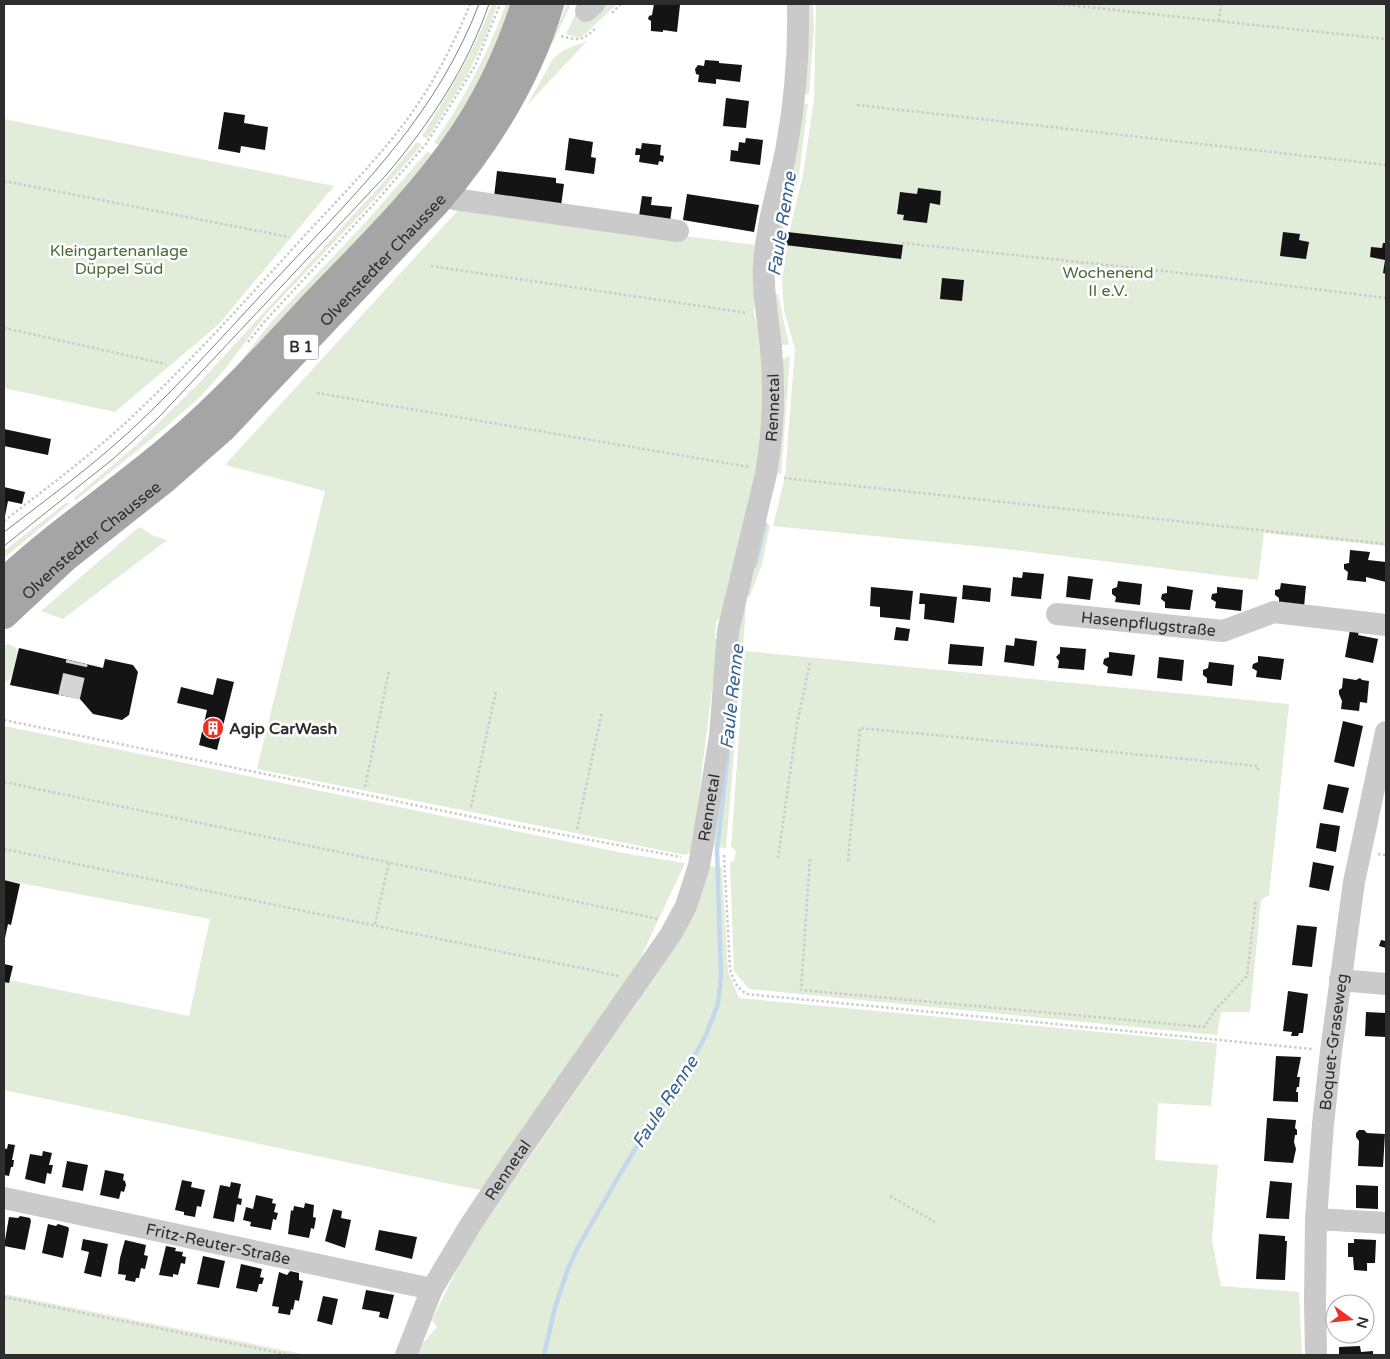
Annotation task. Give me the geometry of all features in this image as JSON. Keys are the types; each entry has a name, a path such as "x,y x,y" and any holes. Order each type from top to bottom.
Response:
{"main road":[{"name":"Olvenstedter Chaussee","path":"4,582 210,413 409,204 447,157 484,102 511,44 525,4"},
{"name":"Olvenstedter Chaussee","path":"4,615 66,558 170,475 222,429 447,191 487,138 505,107 528,63 550,4"}],"street":[{"name":"Rennetal","path":"406,1355 432,1289 461,1240 513,1161 671,934 691,893 701,852 720,736 728,631 766,474 770,448 772,376 764,292 764,264 794,97 798,4"},
{"path":"447,191 454,199 678,231"},
{"name":"Hasenpflugstraße","path":"1057,614 1223,631 1274,612 1386,625"},
{"name":"Boquet-Graseweg","path":"1316,1355 1316,1219 1331,1050 1360,850 1386,732"},
{"path":"1340,980 1386,984"},
{"name":"Fritz-Reuter-Straße","path":"4,1198 432,1289"},
{"path":"1316,1219 1386,1223"}],"path":[{"path":"4,521 92,453 147,403 224,323 366,169 398,131 424,95 454,42 470,4"},
{"path":"243,349 265,321 367,212 426,144 475,66 500,4"},
{"path":"1058,4 1386,40"},
{"path":"1219,22 1221,4"},
{"path":"857,105 1386,165"},
{"path":"4,181 289,236"},
{"path":"902,243 1209,276 1386,298"},
{"path":"431,266 754,314"},
{"path":"4,328 166,364"},
{"path":"317,393 758,468"},
{"path":"780,477 1386,544"},
{"path":"778,858 797,724 810,662"},
{"path":"365,787 389,670"},
{"path":"471,808 496,692"},
{"path":"577,829 602,712"},
{"path":"4,720 511,825 692,859 701,852"},
{"path":"848,861 860,728 1258,766 1258,772"},
{"path":"4,782 668,920"},
{"path":"4,849 625,977"},
{"path":"724,855 730,969 736,984 747,994 1331,1050"},
{"path":"810,859 801,990 1204,1027 1216,1009 1247,976 1256,899"},
{"path":"374,924 389,862"},
{"path":"890,1196 935,1222"},
{"path":"4,1297 290,1355"}],"green space":[{"path":"492,4 497,4 488,31 468,74 427,139 422,136 460,72"},
{"path":"506,4 517,4 506,37 444,146 434,143 474,76"},
{"path":"567,4 571,4 540,69"},
{"path":"603,4 617,4 583,36 578,38 566,34 577,11"},
{"path":"803,4 813,4 814,28 809,94 801,94"},
{"name":"Wochenend II e.V.","path":"816,4 1386,4 1386,546 1264,533 1258,580 1006,549 773,526 785,477 795,349 784,311 782,280 790,229 803,175 814,99"},
{"path":"587,41 527,105 553,59 564,50"},
{"path":"801,102 808,104 799,174 792,204 782,201"},
{"name":"Kleingartenanlage Düppel Süd","path":"4,119 334,186 219,324 115,412 4,388"},
{"path":"417,142 422,145 361,214 267,313 225,369 200,397 76,500 74,498 135,446 202,380 380,186"},
{"path":"429,152 434,156 434,162 236,367 272,321 365,223 426,153"},
{"path":"460,208 756,245 754,314 763,346 765,419 758,468 721,617 716,621 715,638 720,643 712,689 692,851 685,855 257,769 325,491 225,465"},
{"path":"769,294 778,294 789,345 777,345"},
{"path":"790,356 781,474 770,471 777,361"},
{"path":"67,502 69,504 4,558 4,551"},
{"path":"760,522 770,525 762,564 750,596 742,595"},
{"path":"139,527 154,536 167,540 63,619 41,611"},
{"path":"738,606 746,609 726,848 708,846"},
{"path":"7,644 15,647 18,652 11,678 4,683 4,646"},
{"path":"745,651 1289,704 1269,895 1261,900 1250,1012 1221,1012 1217,1035 749,989 734,971 730,862 734,861 736,851 731,847"},
{"path":"4,726 623,853 685,863 640,959 481,1190 450,1184 4,1090 4,979 189,1016 210,919 4,880"},
{"path":"706,866 722,868 728,971 739,998 1217,1043 1211,1106 1158,1103 1155,1160 1218,1165 1212,1240 1221,1286 1299,1292 1302,1355 417,1355 422,1344 437,1327 432,1320 464,1255 511,1179 523,1167 638,1001"},
{"path":"4,1294 308,1355 4,1355"}],"building":[{"path":"654,4 680,5 677,32 651,31 651,21 648,19 652,15"},
{"path":"705,60 742,65 740,82 716,79 716,84 698,82 699,75 696,74 695,69 698,65 704,66"},
{"path":"726,98 749,101 746,128 723,126"},
{"path":"224,112 245,115 244,123 268,127 265,150 241,146 240,153 218,149"},
{"path":"569,138 593,142 591,157 596,158 594,174 565,170"},
{"path":"746,138 763,140 760,165 730,161 731,150 738,151 739,142 745,143"},
{"path":"642,143 661,145 660,155 664,156 663,162 659,161 658,165 639,162 640,155 635,155 636,148 641,149"},
{"path":"497,171 556,178 556,183 564,184 561,206 494,197"},
{"path":"918,188 941,191 940,205 930,203 927,223 903,220 904,215 897,214 900,192 917,194"},
{"path":"687,194 759,205 754,232 683,220"},
{"path":"642,196 652,197 651,205 672,207 670,222 639,216"},
{"path":"787,232 903,245 901,259 785,245"},
{"path":"1283,232 1300,234 1299,240 1309,242 1306,259 1280,256"},
{"path":"1383,243 1386,243 1386,274 1383,273 1385,260 1370,257 1371,247 1382,248"},
{"path":"942,278 964,280 962,301 940,299"},
{"path":"4,429 51,439 48,455 4,446"},
{"path":"4,487 25,492 22,504 8,501 5,516"},
{"path":"1350,550 1370,552 1368,560 1386,562 1386,582 1366,577 1366,582 1347,580 1348,572 1344,569 1344,564 1349,563"},
{"path":"1023,572 1044,574 1041,599 1011,596 1013,577 1022,578"},
{"path":"1068,576 1093,579 1090,600 1066,597"},
{"path":"1118,581 1142,584 1140,605 1115,602 1116,597 1112,594 1112,589 1117,587"},
{"path":"1281,583 1306,586 1304,607 1279,604 1279,598 1275,595 1275,590 1280,589"},
{"path":"963,585 991,588 990,602 962,599"},
{"path":"1167,586 1193,590 1190,610 1165,608 1165,602 1161,599 1162,594 1167,593"},
{"path":"871,587 913,591 910,620 880,617 880,607 870,606"},
{"path":"1217,587 1243,590 1241,611 1215,608 1216,602 1211,599 1212,594 1217,593"},
{"path":"920,593 957,597 954,623 924,619 925,604 919,604"},
{"path":"896,627 910,629 908,641 894,640"},
{"path":"1350,630 1359,632 1358,635 1378,639 1373,663 1345,657"},
{"path":"1015,638 1037,641 1034,666 1004,662 1006,645 1014,646"},
{"path":"950,644 984,647 982,666 948,664"},
{"path":"1060,647 1086,649 1084,670 1058,668 1059,661 1056,657 1060,653"},
{"path":"19,648 103,668 105,659 133,665 138,672 129,715 122,720 93,714 80,699 10,685"},
{"path":"1109,652 1135,655 1132,676 1107,673 1108,667 1103,664 1104,659 1109,657"},
{"path":"1258,656 1284,659 1281,680 1256,677 1257,671 1252,668 1253,664 1258,662"},
{"path":"1159,657 1184,660 1182,681 1157,678"},
{"path":"1209,662 1234,665 1232,686 1207,683 1203,670 1208,668"},
{"name":"Agip CarWash","path":"217,678 234,682 217,750 199,745 207,710 177,703 181,687 213,695"},
{"path":"1343,678 1356,680 1360,678 1369,681 1367,703 1360,702 1359,711 1341,709 1342,701 1339,690 1342,688"},
{"path":"1343,721 1363,726 1354,767 1334,762"},
{"path":"1328,784 1349,788 1343,813 1323,809"},
{"path":"1320,823 1340,826 1336,852 1316,848"},
{"path":"1313,862 1334,866 1329,891 1309,887"},
{"path":"4,880 20,884 11,925 8,924 5,938"},
{"path":"1297,925 1317,927 1312,967 1292,965"},
{"path":"1381,940 1386,941 1386,948 1379,946"},
{"path":"4,964 13,966 9,983 4,982"},
{"path":"1288,991 1308,994 1303,1033 1299,1033 1298,1036 1291,1036 1292,1032 1283,1031"},
{"path":"1366,1012 1386,1013 1386,1037 1365,1036"},
{"path":"1276,1056 1301,1057 1297,1077 1300,1077 1299,1087 1297,1087 1296,1092 1298,1092 1298,1102 1273,1101"},
{"path":"1267,1118 1296,1120 1295,1128 1297,1135 1295,1135 1294,1142 1296,1149 1293,1163 1264,1161"},
{"path":"1359,1130 1364,1130 1367,1133 1385,1134 1383,1167 1358,1166 1359,1141 1356,1133"},
{"path":"8,1144 15,1145 12,1160 14,1160 13,1167 11,1167 9,1176 4,1175 4,1148 7,1149"},
{"path":"43,1151 52,1153 49,1165 53,1165 51,1174 47,1173 45,1184 25,1179 30,1154 42,1156"},
{"path":"67,1161 88,1165 83,1191 62,1187"},
{"path":"105,1170 124,1174 123,1180 126,1185 124,1192 121,1191 119,1199 100,1195"},
{"path":"182,1180 192,1182 191,1187 205,1190 201,1207 197,1206 195,1217 184,1215 184,1212 175,1210"},
{"path":"1270,1181 1292,1183 1289,1219 1266,1218"},
{"path":"231,1182 241,1184 238,1198 242,1199 241,1205 237,1204 234,1222 213,1218 220,1185 230,1187"},
{"path":"1356,1185 1378,1186 1378,1209 1356,1208"},
{"path":"256,1195 273,1199 272,1203 276,1204 274,1212 278,1213 276,1220 273,1219 271,1230 250,1226 251,1222 243,1220 246,1207 253,1209"},
{"path":"305,1203 314,1205 313,1217 316,1218 314,1229 311,1228 309,1238 288,1234 291,1210 293,1211 294,1206 304,1208"},
{"path":"333,1209 342,1211 341,1218 351,1220 345,1248 325,1241"},
{"path":"20,1216 30,1218 31,1221 25,1250 4,1246 9,1217 18,1218"},
{"path":"48,1224 56,1226 58,1224 69,1229 63,1258 42,1253"},
{"path":"379,1230 417,1237 412,1259 375,1250"},
{"path":"1259,1234 1285,1236 1285,1241 1287,1241 1285,1280 1256,1279"},
{"path":"83,1239 108,1244 101,1277 84,1273 89,1252 81,1250"},
{"path":"1354,1239 1376,1240 1375,1263 1367,1263 1367,1271 1354,1270 1353,1257 1348,1257 1348,1243 1354,1243"},
{"path":"125,1240 146,1245 144,1255 148,1256 145,1269 141,1268 139,1278 136,1278 135,1282 125,1280 126,1275 118,1274"},
{"path":"166,1246 176,1248 175,1251 183,1252 182,1256 186,1257 185,1264 181,1263 178,1275 173,1274 173,1277 159,1275"},
{"path":"203,1256 225,1261 219,1288 197,1284"},
{"path":"241,1264 262,1269 260,1277 264,1278 262,1284 259,1284 257,1292 236,1288"},
{"path":"290,1271 299,1273 299,1280 303,1281 299,1301 295,1300 290,1315 278,1313 279,1307 272,1306 279,1272 287,1275"},
{"path":"366,1290 394,1295 388,1319 379,1317 380,1312 362,1309"},
{"path":"323,1296 338,1299 332,1325 317,1321"},
{"path":"1360,1346 1361,1352 1373,1351 1373,1355 1339,1355 1339,1347"}],"waterway":[{"name":"Faule Renne","path":"778,242 792,176"},
{"name":"Faule Renne","path":"755,565 765,524"},
{"name":"Faule Renne","path":"544,1355 555,1307 569,1266 578,1247 649,1126 688,1068 706,1035 718,1004 721,977 717,850 728,753"}],"tunnel":[{"path":"69,697 77,662"}],"tram line":[{"path":"4,532 100,457 151,411 346,204 398,144 421,112 443,78 462,43 479,4"},
{"path":"4,546 113,459 158,418 387,174 418,135 446,94 470,50 489,4"}],"place":[{"name":"Agip CarWash","path":"213,728"}]}
